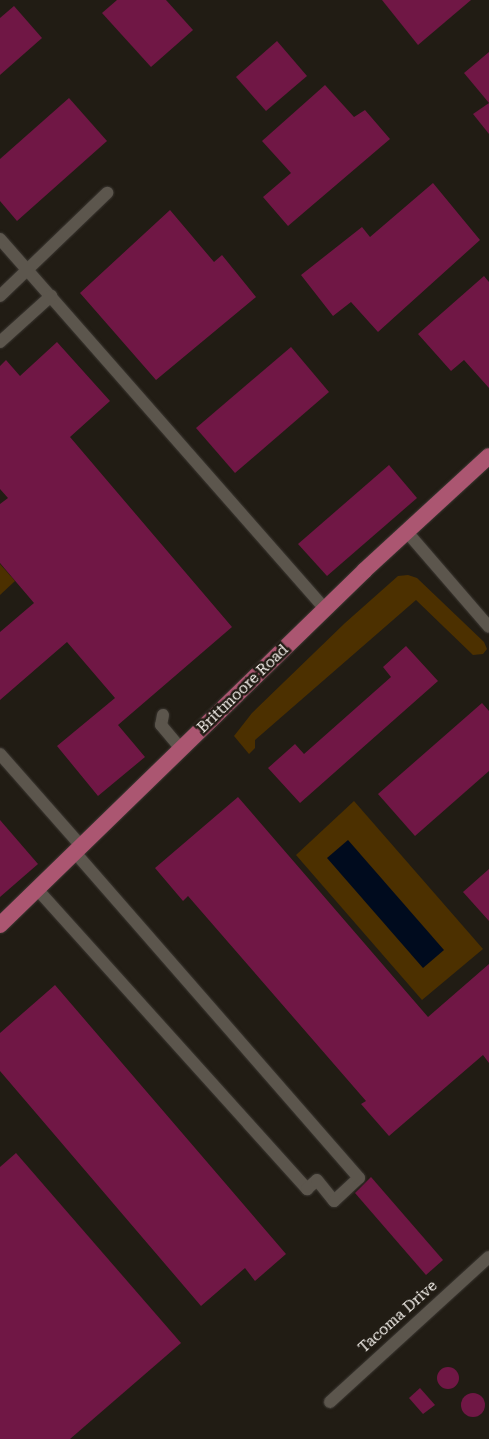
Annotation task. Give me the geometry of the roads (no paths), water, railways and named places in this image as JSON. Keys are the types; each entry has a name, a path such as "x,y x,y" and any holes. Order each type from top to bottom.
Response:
{"main road":[{"name":"Brittmoore Road","path":"0,925 325,609 489,457"}],"street":[{"path":"0,296 107,193"},
{"path":"0,239 325,609"},
{"path":"0,342 51,296"},
{"path":"407,532 489,627"},
{"path":"163,715 161,726 181,749"},
{"path":"0,754 78,849 359,1178 334,1201 317,1180 307,1189 37,889"},
{"name":"Tacoma Drive","path":"330,1402 489,1257"}],"water":[{"path":"348,840 444,950 423,968 327,858"}]}
